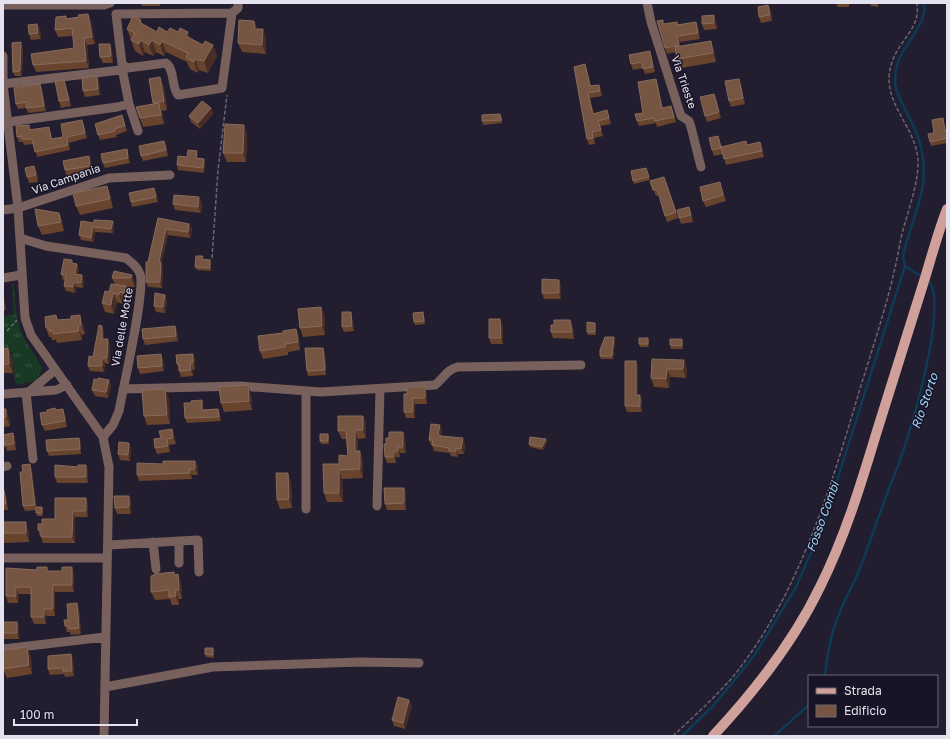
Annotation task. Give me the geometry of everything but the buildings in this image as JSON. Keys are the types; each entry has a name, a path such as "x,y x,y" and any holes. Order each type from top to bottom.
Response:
{"main road":[{"path":"713,736 745,702 770,670 793,635 820,588 850,519 947,209"}],"street":[{"path":"3,5 104,5 110,3"},
{"path":"232,18 221,14 116,14 122,64 127,68 166,62 170,66 174,90 178,95 222,88 232,18 238,8 238,3"},
{"name":"Via Trieste","path":"647,3 651,22 681,116 688,121 691,128 701,167"},
{"path":"3,56 6,128 18,208 21,275 25,318 30,335 67,385 103,438 109,467 109,545 107,558 104,736"},
{"path":"3,84 120,70 123,73 129,104 138,131"},
{"path":"6,128 118,108 129,104"},
{"name":"Via Campania","path":"3,210 18,208 109,178 170,175"},
{"name":"Via delle Motte","path":"20,238 46,246 126,258 136,266 141,275 142,286 118,411 113,425 103,438"},
{"path":"3,278 21,275"},
{"path":"123,388 240,386 321,392 436,385 446,372 452,368 458,367 581,365"},
{"path":"28,392 55,370"},
{"path":"3,394 56,390 67,385"},
{"path":"377,506 380,389"},
{"path":"306,391 306,509"},
{"path":"28,392 33,459"},
{"path":"109,545 198,540 199,572"},
{"path":"179,541 179,563"},
{"path":"153,542 156,569"},
{"path":"3,558 107,558"},
{"path":"3,649 105,638"},
{"path":"105,687 213,667 360,662 419,663"}],"path":[{"path":"673,736 736,673 765,629 788,587 820,515 840,458 890,287 916,180 918,161 915,148 910,133 895,104 890,90 889,79 890,62 918,16 918,3"},
{"path":"212,258 218,170 227,92"},
{"path":"7,331 18,320 25,318"}],"green space":[{"path":"14,283 16,310 20,330 42,368 37,380 19,385 15,382 12,352 3,353 3,316 14,314 12,285"}],"waterway":[{"name":"Rio Storto","path":"922,277 905,266 903,256 923,184 924,170 922,154 916,131 901,101 895,81 896,69 900,57 916,31 923,16 923,3"},
{"name":"Fosso Combi","path":"682,736 713,706 754,656 795,589 822,528 905,266"},
{"name":"Rio Storto","path":"825,675 829,646 835,624 858,573 901,458 917,404 931,343 934,315 933,294 928,280"},
{"name":"Rio Storto","path":"774,736 808,706"}]}
